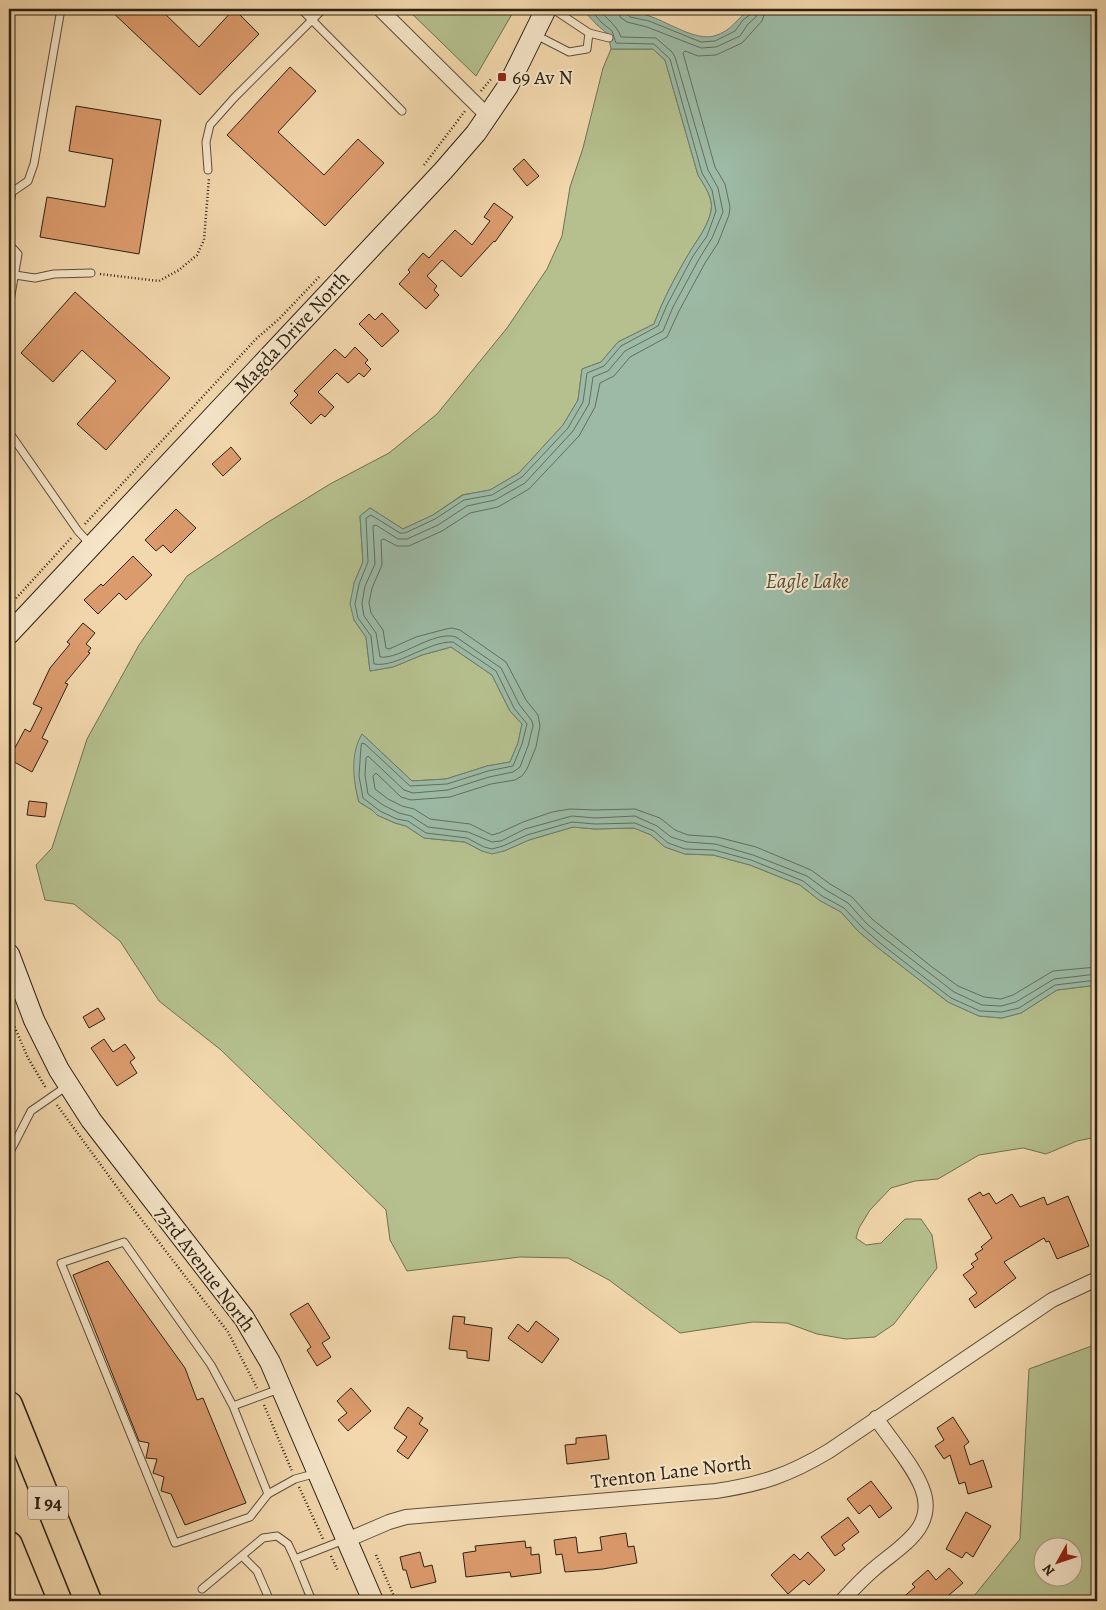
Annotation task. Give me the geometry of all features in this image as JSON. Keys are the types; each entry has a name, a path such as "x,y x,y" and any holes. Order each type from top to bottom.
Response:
{"highway":[{"name":"I 94","path":"9,1405 88,1601"},
{"path":"9,1545 32,1601"}],"street":[{"path":"380,9 488,116"},
{"name":"Magda Drive North","path":"9,634 85,538 443,171 476,133 508,86 546,9"},
{"name":"73rd Avenue North","path":"9,954 34,1020 59,1070 92,1120 244,1318 270,1362 373,1601"},
{"name":"Trenton Lane North","path":"347,1540 389,1522 406,1517 716,1491 746,1486 775,1478 803,1466 829,1450 1052,1300 1097,1279"},
{"path":"842,1601 866,1575 908,1542 918,1531 924,1518 926,1504 922,1489 913,1472 876,1418"}],"lane":[{"path":"9,209 12,192 28,181 34,164 60,9"},
{"path":"301,9 402,111"},
{"path":"208,170 206,142 210,125 234,98 324,9"},
{"path":"553,9 589,33 609,38"},
{"path":"534,34 569,52 587,49 589,33"},
{"path":"9,244 18,254 9,307"},
{"path":"14,275 35,278 54,274 91,273"},
{"path":"9,432 85,538"},
{"path":"9,1154 31,1111 69,1085"},
{"path":"268,1494 233,1406 211,1365 124,1242 61,1263 175,1543 250,1517 268,1494 295,1479 317,1473"},
{"path":"233,1406 282,1388"},
{"path":"202,1589 263,1538 277,1536 288,1544 312,1601"},
{"path":"294,1559 347,1540"},
{"path":"242,1556 256,1571 270,1601"}],"path":[{"path":"422,168 498,71"},
{"path":"91,273 158,281 179,270 191,260 197,254 204,240 210,183 208,170"},
{"path":"9,606 85,538 128,479 256,339 280,318 325,272"},
{"path":"9,1014 28,1058 52,1098 125,1198 228,1332 260,1395 295,1479 338,1571"},
{"path":"376,1555 396,1601"}],"green space":[{"path":"407,9 515,9 476,76"},
{"path":"611,49 653,49 665,60 698,175 710,197 712,206 709,217 705,228 674,280 654,324 618,342 601,362 582,369 578,400 563,425 519,473 490,490 462,495 433,515 403,529 370,508 360,516 363,562 354,583 354,620 366,637 370,671 393,667 422,655 451,647 492,675 510,711 522,724 518,743 510,762 487,766 446,779 412,781 362,734 357,752 355,784 359,802 377,815 406,826 424,838 465,842 482,851 504,851 529,840 573,827 595,829 635,828 651,835 665,847 685,854 713,855 750,865 800,885 819,900 841,912 859,932 948,1002 979,1016 1002,1018 1021,1013 1057,990 1097,985 1097,1137 1077,1141 1046,1154 1023,1148 979,1155 938,1179 915,1181 891,1188 870,1210 859,1228 856,1238 866,1245 881,1243 905,1219 921,1219 932,1235 937,1268 894,1324 875,1337 846,1339 817,1334 787,1323 753,1322 680,1333 609,1280 568,1258 520,1257 407,1271 390,1240 386,1210 221,1050 159,1001 120,941 74,904 45,900 36,865 52,848 87,739 139,645 187,576 265,524 330,484 389,453 437,414 507,328 547,269 562,236 570,187 583,148 603,68"},
{"path":"1097,1344 1097,1601 970,1601 1020,1539 1029,1369"}],"water":[{"name":"Eagle Lake","path":"582,9 626,9 649,16 691,34 707,37 720,34 730,28 750,9 1097,9 1097,985 1057,990 1021,1013 1002,1018 979,1016 948,1002 859,932 841,912 819,900 800,885 750,865 713,855 685,854 665,847 651,835 634,828 595,829 573,827 529,840 492,854 465,842 424,838 406,826 377,815 359,802 355,785 354,759 362,734 412,781 446,779 487,766 510,762 518,743 522,724 510,711 492,675 451,647 422,655 393,667 370,671 366,637 354,620 350,604 354,583 363,562 360,516 370,508 403,529 433,515 463,495 490,490 519,473 563,425 578,400 582,369 601,362 618,342 654,324 674,280 705,228 709,217 712,206 710,197 698,175 665,60 653,49 611,49 608,34"}],"building":[{"path":"109,9 160,9 199,47 234,9 259,34 200,95"},
{"path":"290,67 316,91 278,132 324,175 358,139 384,163 325,226 227,135"},
{"path":"76,106 161,120 139,254 40,237 47,197 105,207 113,159 69,151"},
{"path":"524,159 539,176 527,186 513,169"},
{"path":"494,203 513,217 495,242 461,277 442,260 427,276 437,286 434,290 439,295 426,309 399,284 423,253 429,258 455,230 472,245 490,221 484,217"},
{"path":"75,292 170,378 106,450 77,424 116,381 82,350 53,382 21,353"},
{"path":"382,313 399,331 382,347 359,324 369,314 375,320"},
{"path":"355,347 368,360 365,363 371,369 364,377 359,373 348,383 337,373 318,392 334,407 325,417 321,414 311,424 290,403 298,395 294,391 335,349 345,358"},
{"path":"231,447 241,459 223,476 212,464"},
{"path":"176,509 196,528 171,553 163,545 156,551 145,540"},
{"path":"133,556 152,575 126,600 119,593 98,614 84,600 101,584 103,586"},
{"path":"83,623 95,633 86,644 91,648 88,652 90,653 65,683 68,684 42,738 48,741 32,772 9,759 25,729 30,732 42,708 33,704 50,668 70,644 67,642"},
{"path":"29,801 47,803 45,817 27,815"},
{"path":"98,1008 105,1019 89,1028 83,1017"},
{"path":"104,1039 113,1052 125,1044 135,1058 130,1062 137,1073 117,1086 91,1048"},
{"path":"980,1192 983,1196 989,1193 996,1204 1012,1194 1020,1207 1044,1197 1047,1205 1068,1196 1089,1246 1057,1259 1049,1241 1046,1242 1044,1238 1004,1262 1016,1278 975,1308 969,1299 977,1293 963,1275 974,1267 971,1264 978,1259 975,1254 983,1249 981,1247 992,1238 968,1199"},
{"path":"108,1261 185,1368 197,1400 203,1398 246,1503 185,1525 171,1494 161,1491 164,1477 153,1473 157,1459 146,1458 149,1443 139,1441 73,1275"},
{"path":"308,1303 330,1338 322,1343 331,1357 317,1366 307,1350 311,1347 290,1314"},
{"path":"453,1316 465,1317 464,1324 492,1328 489,1361 467,1358 467,1351 449,1349"},
{"path":"536,1321 559,1339 542,1363 508,1338 518,1324 528,1332"},
{"path":"351,1388 371,1411 348,1431 338,1420 347,1413 337,1401"},
{"path":"408,1407 423,1418 419,1424 428,1430 408,1459 397,1451 407,1437 394,1428"},
{"path":"953,1417 969,1442 964,1446 970,1465 983,1460 992,1487 968,1494 965,1482 959,1484 950,1455 944,1459 935,1446 944,1440 937,1428"},
{"path":"606,1435 609,1459 567,1464 565,1445 576,1444 576,1438"},
{"path":"871,1481 892,1508 879,1518 870,1505 859,1514 847,1499"},
{"path":"966,1512 991,1526 973,1557 966,1552 962,1558 946,1549"},
{"path":"848,1517 859,1532 842,1545 845,1549 835,1556 821,1537"},
{"path":"626,1533 628,1547 634,1546 637,1563 603,1569 565,1572 562,1554 556,1555 554,1540 576,1537 578,1553 602,1550 600,1537"},
{"path":"525,1541 526,1548 531,1547 531,1555 539,1554 541,1573 511,1577 510,1572 466,1577 463,1553 476,1551 475,1546"},
{"path":"420,1552 424,1567 432,1565 436,1582 411,1588 406,1570 403,1570 400,1557"},
{"path":"808,1552 825,1570 809,1585 804,1580 788,1594 771,1575 794,1554 800,1560"},
{"path":"949,1568 963,1583 942,1601 899,1601 915,1587 912,1584 928,1570 936,1580"}],"place":[{"name":"69 Av N","path":"502,77"}]}
